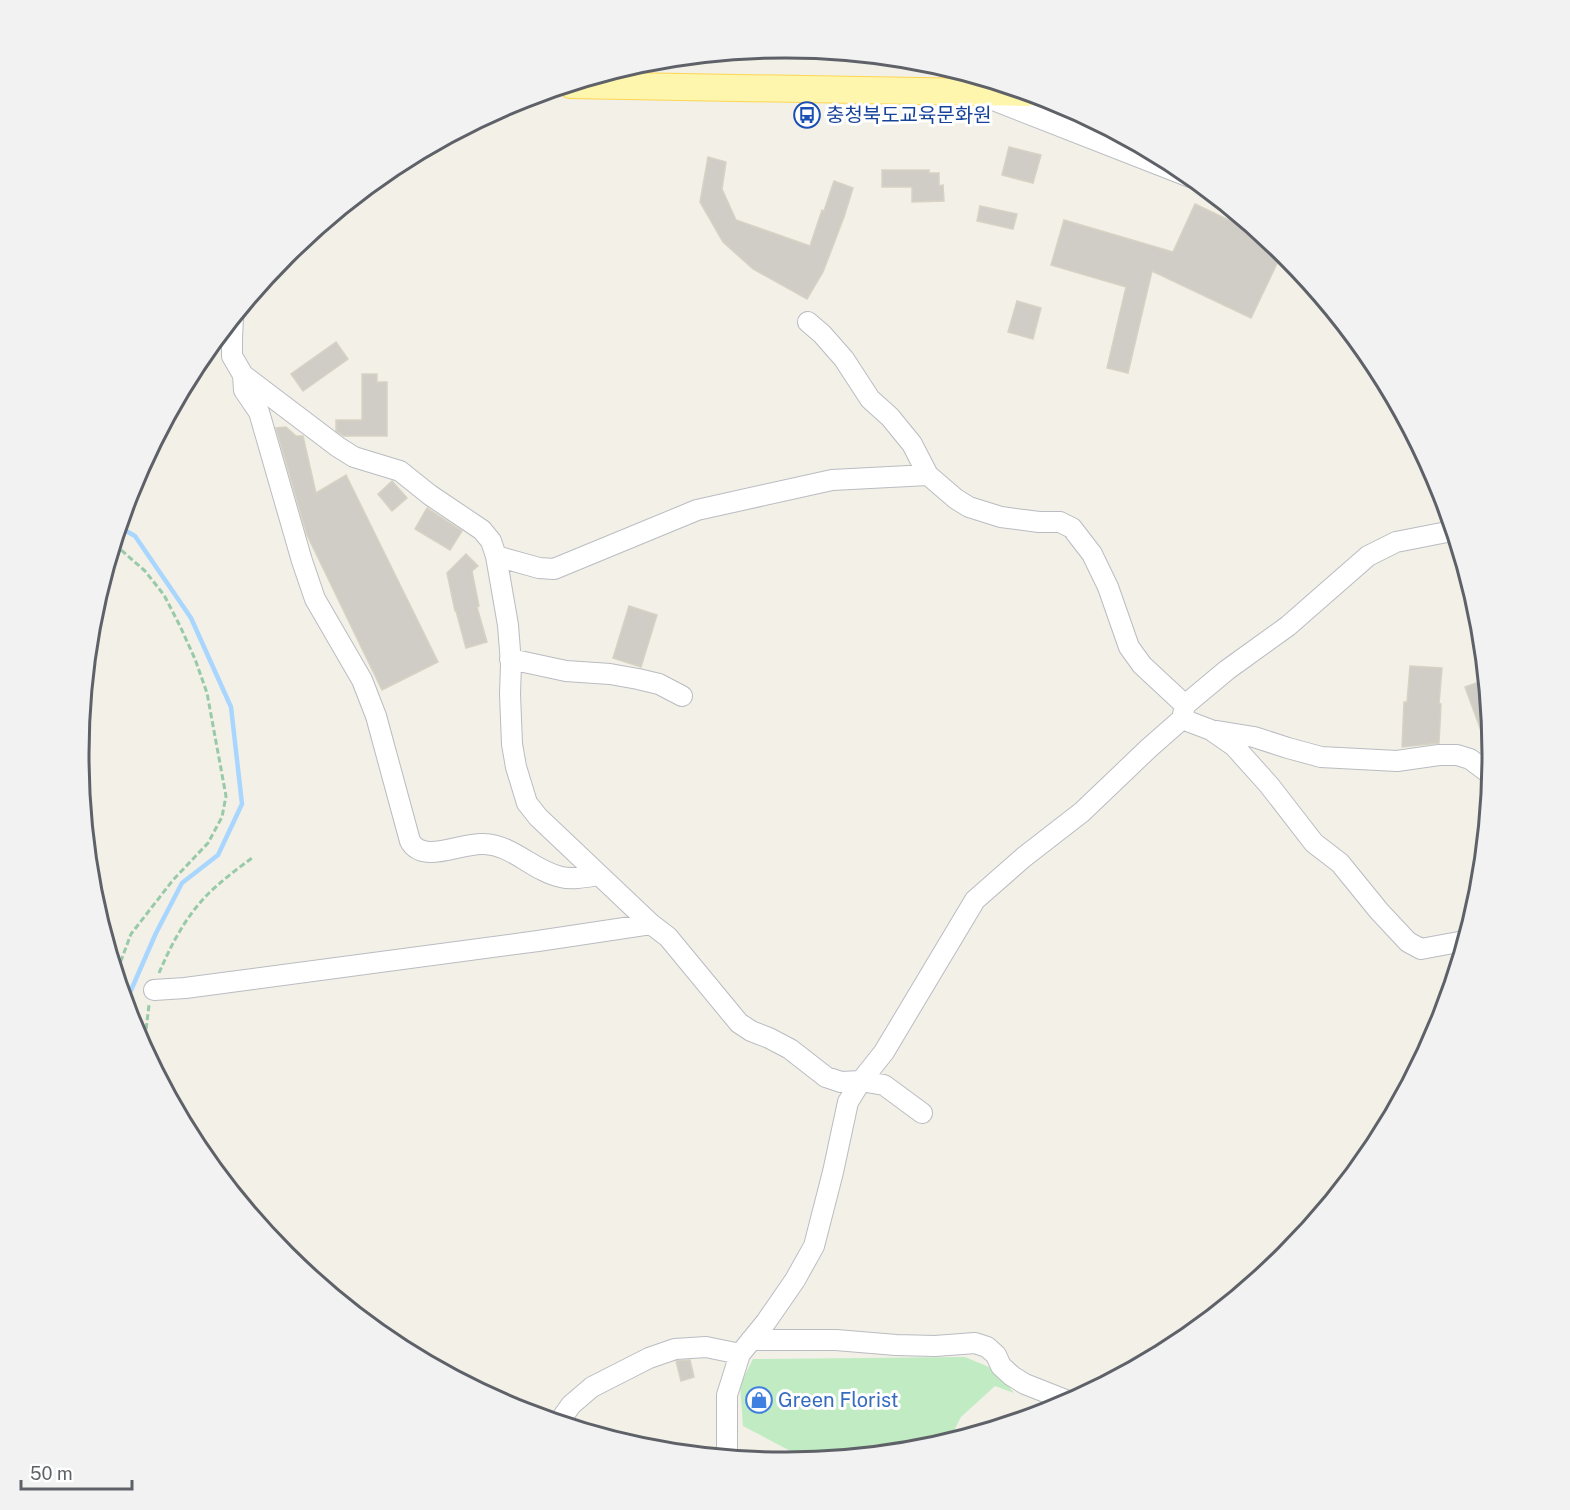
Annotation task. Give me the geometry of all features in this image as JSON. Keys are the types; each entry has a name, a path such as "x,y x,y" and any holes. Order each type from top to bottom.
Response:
{"main road":[{"path":"594,85 1001,93"}],"street":[{"path":"972,92 1145,160"},
{"path":"808,322 844,359 870,399 890,417 912,444 928,475 956,498 969,507 1001,517 1059,522 1072,528 1092,554 1108,587 1130,647 1142,665 1184,712 1234,746 1269,784 1314,843 1340,863 1408,942 1420,949 1456,942"},
{"path":"232,331 232,356 243,375 354,457 400,471 430,495 482,530 491,541 496,556 508,626 512,744 527,803 538,817 651,924 668,937 739,1023 790,1049 826,1077 841,1082 861,1081 884,1085 922,1113"},
{"path":"243,375 244,390 259,412 315,599 362,680 376,716 410,841 414,848 425,853 471,844 484,844 502,847 545,872 562,878 598,875"},
{"path":"496,556 539,568 554,568 697,510 832,480 928,475"},
{"path":"727,1449 727,1395 746,1347 795,1280 814,1246 848,1102 884,1052 975,900 1024,857 1082,812 1227,670 1288,626 1368,556 1396,542 1445,532"},
{"path":"510,659 566,671 610,674 638,679 659,684 682,696"},
{"path":"1211,730 1254,736 1321,757 1397,761 1457,755 1470,759 1481,768"},
{"path":"154,990 185,988 651,924"},
{"path":"563,1416 571,1405 592,1388 649,1358 675,1349 746,1347 836,1340 935,1346 975,1343 987,1347 996,1355 1001,1366 1012,1376 1025,1384 1056,1396"}],"path":[{"path":"120,549 145,571 164,595 195,659 207,693 226,795 222,817 208,843 173,880 131,934 120,963"},
{"path":"145,1030 147,1011 159,972 178,932 197,906 217,885 252,858"}],"green space":[{"path":"965,1357 996,1370 1014,1393 995,1386 961,1417 954,1431 876,1446 792,1452 743,1426 740,1385 753,1359"}],"building":[{"path":"1009,147 1041,155 1033,183 1002,175"},
{"path":"708,157 726,162 722,189 736,220 810,246 834,181 853,188 823,272 807,299 753,269 723,242 700,202"},
{"path":"882,170 929,170 929,173 939,173 939,186 943,185 944,201 912,202 912,187 882,187"},
{"path":"1195,204 1234,222 1277,263 1251,318 1152,271 1128,373 1107,368 1126,287 1051,265 1064,220 1173,252"},
{"path":"980,206 1017,214 1013,229 977,221"},
{"path":"1017,301 1041,308 1033,339 1008,332"},
{"path":"336,342 348,359 303,391 291,374"},
{"path":"362,374 377,374 377,382 387,382 387,436 344,436 336,431 336,420 362,420"},
{"path":"286,427 296,436 303,436 316,493 346,475 438,662 382,690 307,535 276,428"},
{"path":"392,481 407,498 392,511 378,494"},
{"path":"427,508 462,531 450,550 415,529"},
{"path":"466,554 478,566 472,571 479,606 477,607 487,642 466,648 447,573"},
{"path":"629,606 657,615 641,667 613,658"},
{"path":"1410,666 1442,668 1439,743 1402,747 1404,702 1407,702"},
{"path":"1478,683 1481,730 1465,687"},
{"path":"690,1360 694,1377 681,1381 676,1361"}],"waterway":[{"path":"125,530 135,536 191,618 231,707 242,804 218,855 182,883 156,933 130,992"}],"place":[{"name":"충청북도교육문화원","path":"807,115"},
{"name":"Green Florist","path":"759,1400"}]}
